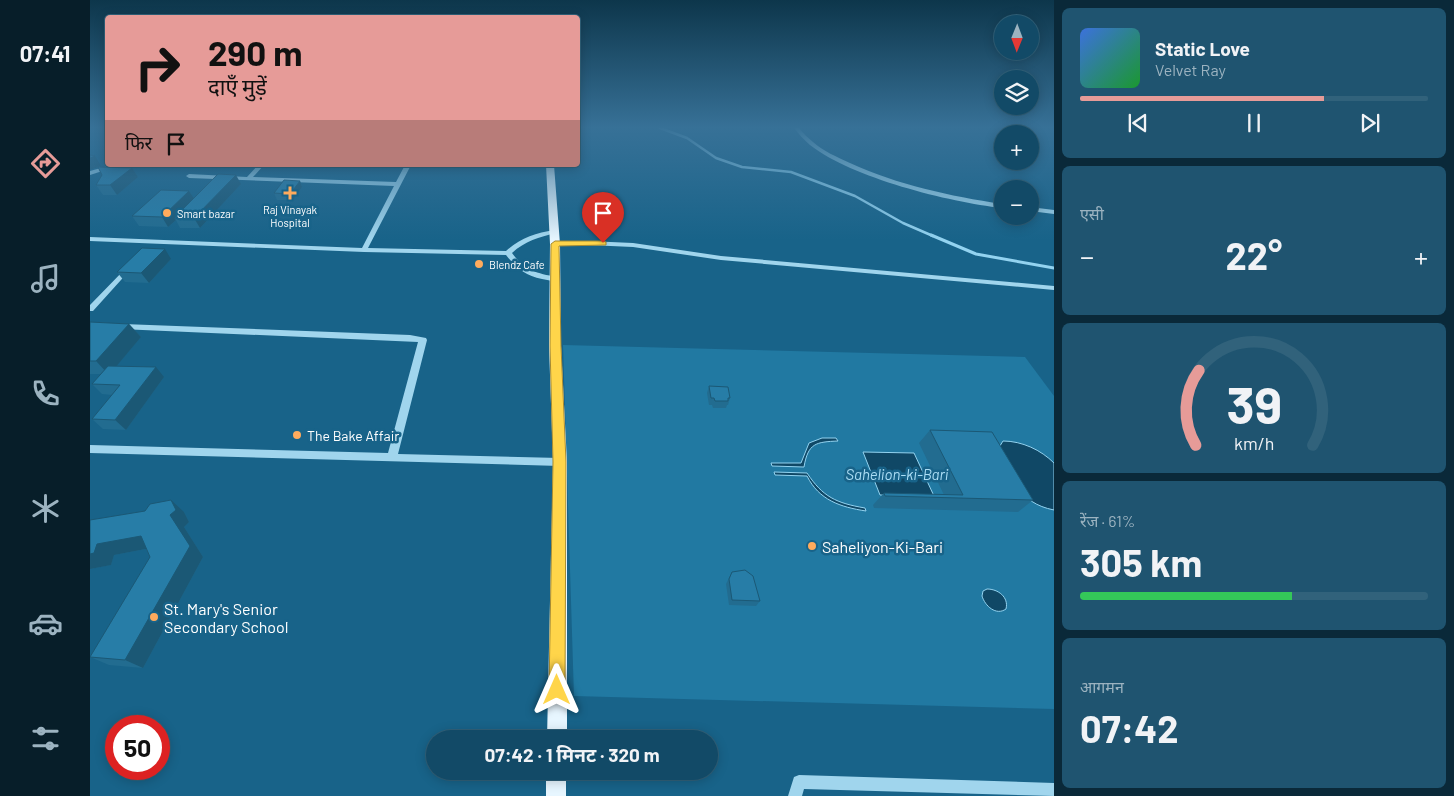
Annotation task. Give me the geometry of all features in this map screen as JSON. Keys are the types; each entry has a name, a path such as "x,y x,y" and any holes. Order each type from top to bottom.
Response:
{"main road":[{"path":"550,167 555,244 554,279 560,462 557,730"},
{"path":"556,780 556,796"}],"street":[{"path":"850,165 945,195 994,204"},
{"path":"90,173 111,167"},
{"path":"249,178 259,167"},
{"path":"364,250 407,167"},
{"path":"189,176 398,184"},
{"path":"1039,210 1054,212"},
{"path":"90,239 153,243 508,253 519,242 537,235 554,232"},
{"path":"147,249 153,243"},
{"path":"555,244 633,245 721,258 1054,288"},
{"path":"508,253 518,267 536,277 554,279"},
{"path":"90,309 134,263"},
{"path":"110,327 423,340 392,457"},
{"path":"90,449 560,462"},
{"path":"795,796 799,782 945,791 1054,790"}],"shaded area":[{"name":"Saheliyon-Ki-Bari","path":"563,345 1025,357 1054,396 1054,709 574,696"}],"water":[{"path":"822,438 836,438 838,441 814,445 808,453 804,467 772,466 771,463 801,463 809,443"},
{"path":"1003,441 1031,447 1054,463 1054,510 1032,502 1018,488 998,449"},
{"name":"Sahelion-ki-Bari","path":"863,452 914,453 934,496 880,495"},
{"path":"774,472 807,473 819,488 831,498 846,504 865,508 866,511 839,504 824,497 807,476 775,475"},
{"path":"987,589 995,590 1002,594 1006,601 1006,609 995,611 988,606 982,596 983,591"}],"building":[{"path":"98,167 132,168 110,185 96,185 102,175"},
{"path":"218,174 236,175 194,218 174,218"},
{"path":"284,180 300,181 290,194 274,193"},
{"path":"161,190 189,191 162,217 132,216"},
{"path":"142,248 165,249 141,273 117,272"},
{"path":"90,322 129,324 96,361 90,361"},
{"path":"108,366 156,367 115,420 92,419 120,385 92,384"},
{"path":"709,386 728,387 730,398 728,398 728,401 715,401 714,398 711,398"},
{"path":"930,430 992,432 1033,500 885,496 884,493 963,495"},
{"path":"171,500 176,510 170,515 190,546 125,660 90,657 150,557 141,536 97,544 94,553 90,554 90,520 145,511 150,504"},
{"path":"745,570 753,576 760,601 732,600 729,579 732,572"}],"waterway":[{"path":"737,165 791,172 855,196 903,223 933,236"},
{"path":"931,235 976,254 1054,268"}],"place":[{"name":"Raj Vinayak Hospital","path":"290,193"},
{"name":"Smart bazar","path":"167,213"},
{"name":"Blendz Cafe","path":"479,264"},
{"name":"The Bake Affair","path":"297,435"},
{"name":"Saheliyon-Ki-Bari","path":"812,546"},
{"name":"St. Mary's Senior Secondary School","path":"154,617"}],"route":[{"path":"557,690 560,462 555,346 555,244 603,243"}]}
